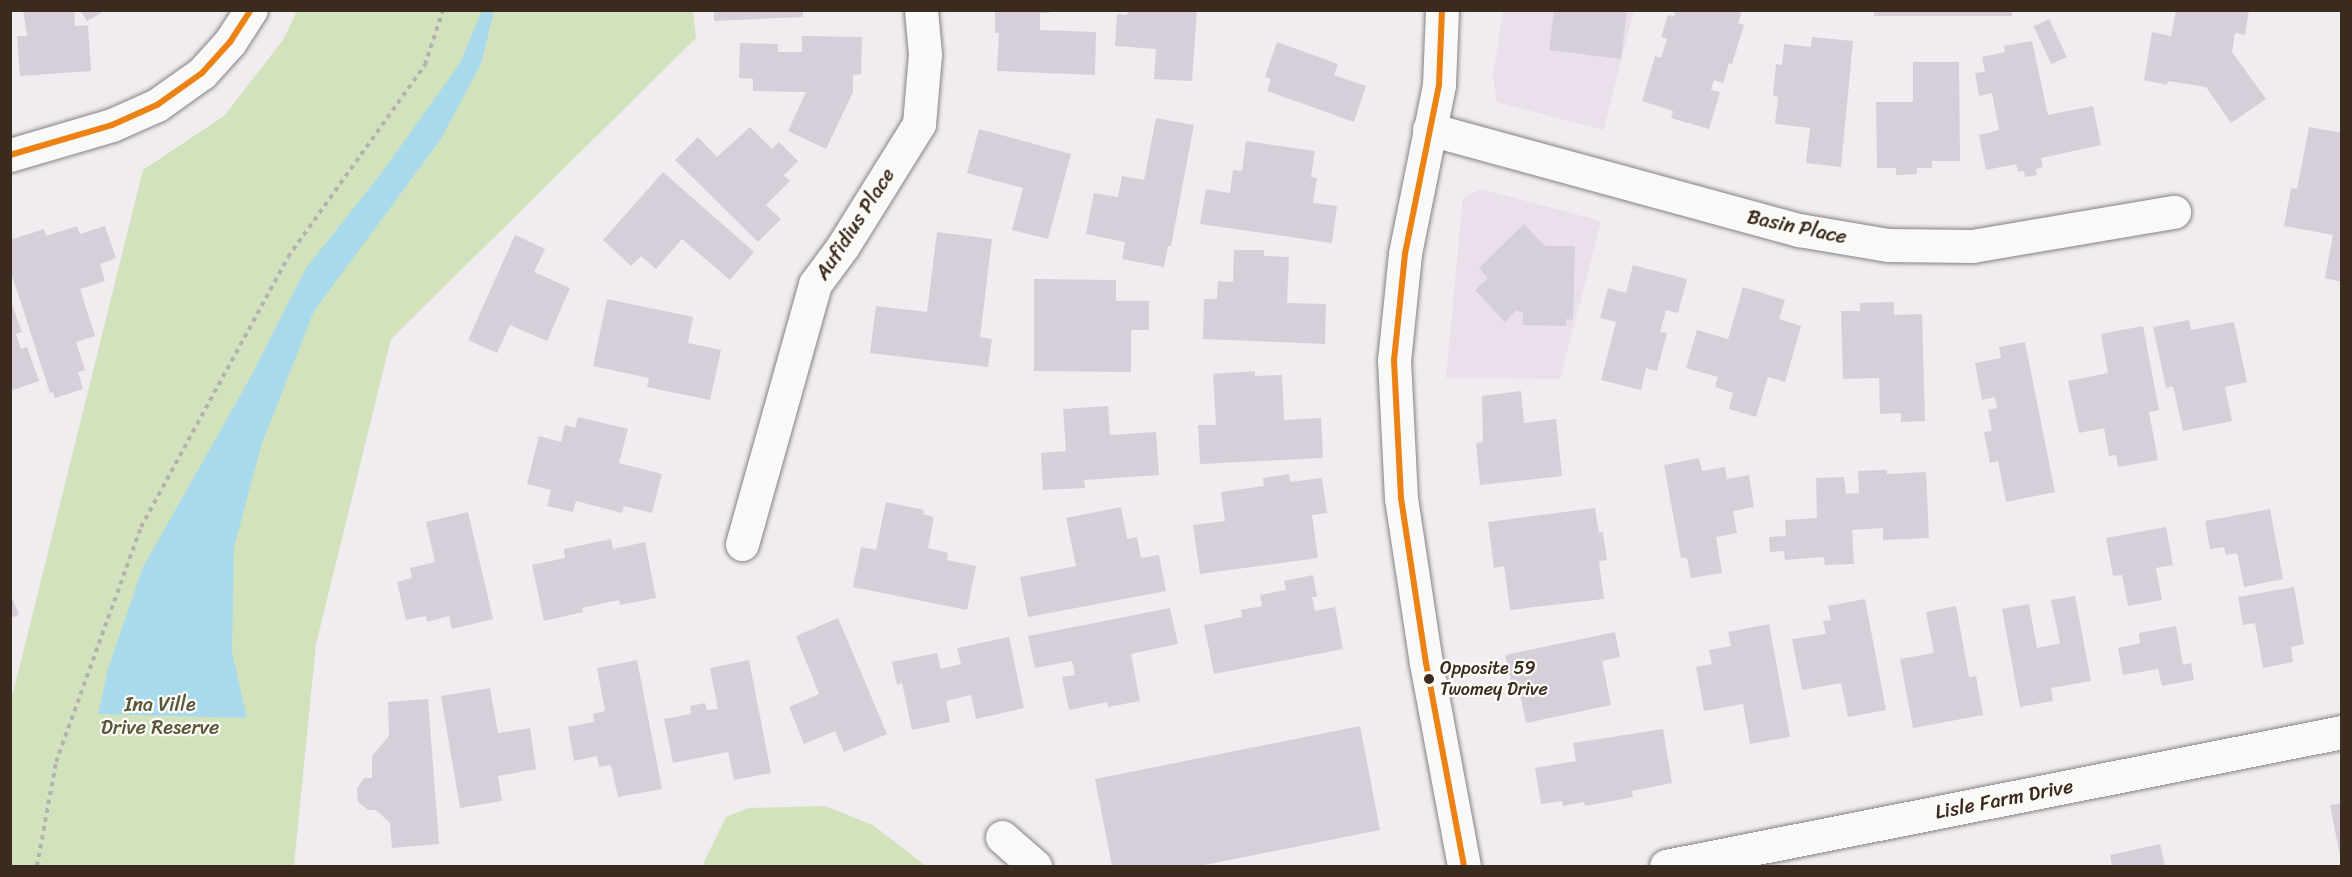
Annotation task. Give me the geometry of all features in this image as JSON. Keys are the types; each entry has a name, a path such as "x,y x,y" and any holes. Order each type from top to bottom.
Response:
{"street":[{"path":"10,156 112,125 157,105 201,73 230,42 251,10"},
{"name":"Aufidius Place","path":"742,544 815,284 843,246 919,124 925,54 921,10"},
{"path":"1442,10 1439,85 1405,254 1394,360 1401,498 1426,663 1464,867"},
{"name":"Basin Place","path":"1429,129 1799,230 1888,245 1972,246 2174,212"},
{"name":"Lisle Farm Drive","path":"1666,867 2342,732"},
{"path":"1002,837 1035,867"}],"path":[{"path":"37,867 56,762 141,527 288,257 425,65 442,10"}],"shaded area":[{"path":"1503,11 1634,11 1603,130 1497,102 1493,75"},
{"path":"1481,189 1601,221 1560,379 1446,378 1463,198"}],"green space":[{"name":"Ina Ville Drive Reserve","path":"297,11 693,11 696,38 391,339 316,644 294,866 11,866 11,701 143,170 224,116 283,40"},
{"path":"825,806 873,825 926,866 704,866 703,864 726,817 749,808"}],"water":[{"path":"482,11 494,11 481,64 441,139 314,311 262,443 234,547 232,652 247,718 98,714 108,669 143,567 249,380 306,268 380,175 460,63"}],"building":[{"path":"23,10 74,10 75,26 88,25 91,71 20,76 17,36 27,36"},
{"path":"80,10 99,10 101,13 87,21"},
{"path":"714,10 803,10 803,17 714,21"},
{"path":"995,10 1050,10 1049,13 1040,13 1040,30 1096,32 1095,75 997,71 999,33 995,33"},
{"path":"1128,10 1197,10 1192,81 1154,79 1156,49 1115,46 1117,14 1127,15"},
{"path":"1554,10 1627,10 1621,59 1549,50"},
{"path":"1675,10 1742,10 1738,23 1744,25 1732,64 1729,63 1723,83 1714,80 1711,90 1720,92 1709,129 1671,118 1673,111 1642,101 1655,56 1661,58 1667,39 1661,37 1668,15 1674,16"},
{"path":"1874,10 2012,10 2012,16 1874,16"},
{"path":"2176,10 2249,10 2245,35 2235,33 2232,52 2266,99 2231,123 2206,87 2168,81 2167,85 2144,80 2152,32 2171,36"},
{"path":"2049,19 2067,57 2051,64 2034,26"},
{"path":"802,36 862,37 861,74 853,75 853,92 826,149 788,131 806,92 753,91 753,79 739,78 740,43 778,44 778,52 802,52"},
{"path":"1812,37 1853,41 1841,167 1806,163 1810,128 1775,124 1778,97 1773,96 1776,64 1782,65 1784,44 1811,47"},
{"path":"2032,41 2048,115 2093,106 2101,145 2041,158 2043,167 2036,169 2037,175 2025,177 2024,171 2018,172 2016,164 1986,170 1979,135 1999,130 1992,93 1979,96 1975,73 1985,72 1982,57 2005,52 2004,46"},
{"path":"1277,42 1338,64 1334,75 1366,86 1354,122 1267,91 1271,79 1265,77"},
{"path":"1913,62 1959,62 1960,161 1932,161 1932,168 1917,168 1917,174 1896,175 1896,168 1877,168 1876,102 1913,102"},
{"path":"1156,118 1194,125 1171,246 1168,246 1164,267 1122,259 1125,242 1086,234 1094,193 1118,197 1122,176 1144,180"},
{"path":"750,127 772,149 779,142 798,161 784,175 790,181 766,205 781,219 758,242 675,160 698,137 717,157"},
{"path":"2309,127 2342,133 2342,282 2325,278 2333,235 2284,226 2291,188 2297,189"},
{"path":"979,129 1071,154 1048,239 1012,230 1023,188 967,173"},
{"path":"1246,141 1315,151 1311,177 1317,178 1313,203 1337,206 1332,243 1200,224 1206,189 1230,193 1233,170 1242,171"},
{"path":"663,172 754,252 730,280 682,239 656,269 641,256 631,266 603,240"},
{"path":"1524,224 1545,246 1575,246 1573,320 1566,319 1566,326 1523,325 1523,313 1516,310 1505,322 1475,290 1488,278 1479,268"},
{"path":"77,226 80,234 105,226 116,258 100,264 105,281 80,289 95,336 76,342 85,370 78,372 83,389 55,398 53,392 50,393 10,269 10,240 44,229 46,236"},
{"path":"937,232 992,239 980,337 992,339 988,367 870,353 876,306 927,312"},
{"path":"515,235 545,249 534,272 570,288 547,341 510,325 497,353 468,340"},
{"path":"1234,250 1264,250 1264,256 1289,257 1287,303 1326,304 1325,344 1203,339 1204,299 1217,299 1218,281 1233,282"},
{"path":"1633,265 1687,279 1678,313 1666,310 1660,332 1667,333 1657,371 1646,368 1641,390 1601,380 1616,322 1600,318 1608,288 1626,293"},
{"path":"1034,279 1116,280 1116,301 1149,301 1149,330 1131,330 1131,372 1034,371"},
{"path":"1743,287 1785,300 1779,319 1801,326 1785,382 1768,377 1756,417 1729,409 1733,393 1715,387 1718,377 1686,368 1697,330 1728,339"},
{"path":"10,299 22,332 16,334 21,349 27,347 39,381 10,391"},
{"path":"607,299 693,317 688,343 721,350 710,400 647,387 649,378 593,366"},
{"path":"1894,302 1894,315 1922,314 1925,421 1901,422 1901,413 1880,414 1879,378 1843,379 1841,311 1860,311 1860,303"},
{"path":"2189,320 2191,330 2234,322 2247,382 2225,387 2232,421 2183,431 2173,386 2166,388 2153,327"},
{"path":"2143,326 2159,410 2149,412 2158,460 2118,467 2116,455 2109,456 2104,428 2079,433 2068,381 2108,373 2101,334"},
{"path":"2025,342 2055,492 2006,502 1998,461 1990,463 1984,432 1992,431 1988,410 1997,408 1995,397 1982,400 1975,363 2001,358 1999,347"},
{"path":"1255,371 1255,376 1282,375 1284,420 1321,418 1323,458 1200,464 1198,425 1216,425 1213,374"},
{"path":"1521,391 1524,423 1556,419 1562,476 1480,485 1476,443 1483,442 1482,396"},
{"path":"1108,406 1110,435 1156,432 1159,475 1084,480 1085,488 1043,490 1041,453 1066,451 1063,409"},
{"path":"578,417 628,429 619,463 662,474 652,513 624,506 622,513 576,501 573,512 547,506 551,490 527,484 539,436 561,442 565,425 575,428"},
{"path":"1699,458 1702,471 1725,467 1727,479 1749,475 1754,507 1733,511 1737,533 1716,537 1722,573 1691,578 1687,558 1681,558 1664,465"},
{"path":"1887,470 1887,474 1926,472 1929,538 1883,540 1883,528 1852,530 1854,564 1825,565 1824,557 1785,560 1784,551 1770,552 1769,537 1786,536 1785,520 1817,518 1816,478 1844,477 1846,494 1859,493 1858,471"},
{"path":"1289,474 1290,482 1322,478 1327,513 1312,515 1318,558 1200,574 1193,525 1225,521 1221,492 1264,486 1263,478"},
{"path":"886,502 924,510 923,514 934,517 928,548 948,553 947,560 976,566 967,610 853,587 861,547 876,550"},
{"path":"1121,507 1127,539 1137,537 1141,558 1159,555 1166,591 1028,617 1020,577 1076,566 1066,518"},
{"path":"1595,508 1599,533 1603,532 1607,560 1599,561 1604,599 1510,610 1504,566 1494,568 1488,522"},
{"path":"2270,509 2283,579 2244,587 2237,553 2226,555 2224,547 2210,549 2205,521"},
{"path":"468,512 493,619 452,629 449,616 427,622 426,616 406,620 397,582 412,578 410,568 435,562 426,522"},
{"path":"2166,527 2173,565 2156,568 2162,600 2128,606 2122,575 2113,576 2106,538"},
{"path":"611,539 613,549 645,542 656,598 620,605 619,600 582,608 583,612 544,621 532,565 565,558 564,549"},
{"path":"1313,575 1317,597 1312,597 1315,611 1335,607 1343,649 1214,674 1204,625 1242,617 1241,610 1262,606 1260,595 1286,590 1284,581"},
{"path":"2294,587 2304,644 2291,647 2293,662 2263,668 2255,623 2243,625 2238,597"},
{"path":"10,593 19,615 10,618"},
{"path":"2075,596 2091,681 2051,688 2053,701 2020,707 2002,609 2029,604 2037,648 2060,643 2051,600"},
{"path":"1865,599 1886,710 1848,717 1841,683 1802,690 1792,639 1826,634 1823,621 1831,620 1828,606"},
{"path":"1956,606 1969,677 1976,676 1983,715 1913,728 1900,659 1934,653 1926,612"},
{"path":"1170,608 1178,644 1131,654 1140,701 1108,707 1107,702 1069,710 1062,677 1075,675 1072,661 1035,668 1028,636"},
{"path":"838,618 887,734 844,752 835,731 804,744 789,707 819,694 796,636"},
{"path":"1769,624 1790,737 1750,744 1743,704 1704,711 1696,667 1712,664 1709,650 1731,646 1728,632"},
{"path":"2176,626 2183,665 2191,663 2194,680 2162,686 2158,669 2123,675 2118,648 2140,643 2139,633"},
{"path":"1615,632 1620,657 1602,661 1611,705 1526,723 1519,689 1513,691 1505,655"},
{"path":"1009,637 1024,708 976,719 971,695 946,701 950,722 912,730 902,683 897,685 892,662 937,653 941,669 961,664 957,648"},
{"path":"637,660 662,789 618,797 611,765 599,767 597,756 574,761 568,727 594,722 593,714 605,711 597,668"},
{"path":"749,660 771,773 734,780 728,752 673,763 664,719 691,714 690,706 705,703 707,710 718,709 710,668"},
{"path":"490,688 498,733 530,728 536,769 498,776 502,801 460,808 441,696"},
{"path":"428,699 439,844 392,848 390,823 376,810 368,810 358,802 357,788 364,778 372,778 372,756 389,736 388,702"},
{"path":"1360,726 1380,830 1199,866 1112,866 1095,779"},
{"path":"1663,729 1672,783 1632,791 1633,797 1585,806 1584,802 1563,806 1562,801 1541,804 1535,768 1576,761 1573,743"},
{"path":"2342,803 2342,856 2340,856 2330,805"},
{"path":"2160,844 2165,866 2112,866 2110,855"}],"transit line":[{"path":"10,155 112,125 157,105 202,73 230,42 251,10"},
{"path":"1442,10 1439,85 1405,254 1394,360 1401,498 1426,663 1464,866"}],"place":[{"name":"Opposite 59 Twomey Drive","path":"1429,679"}]}
